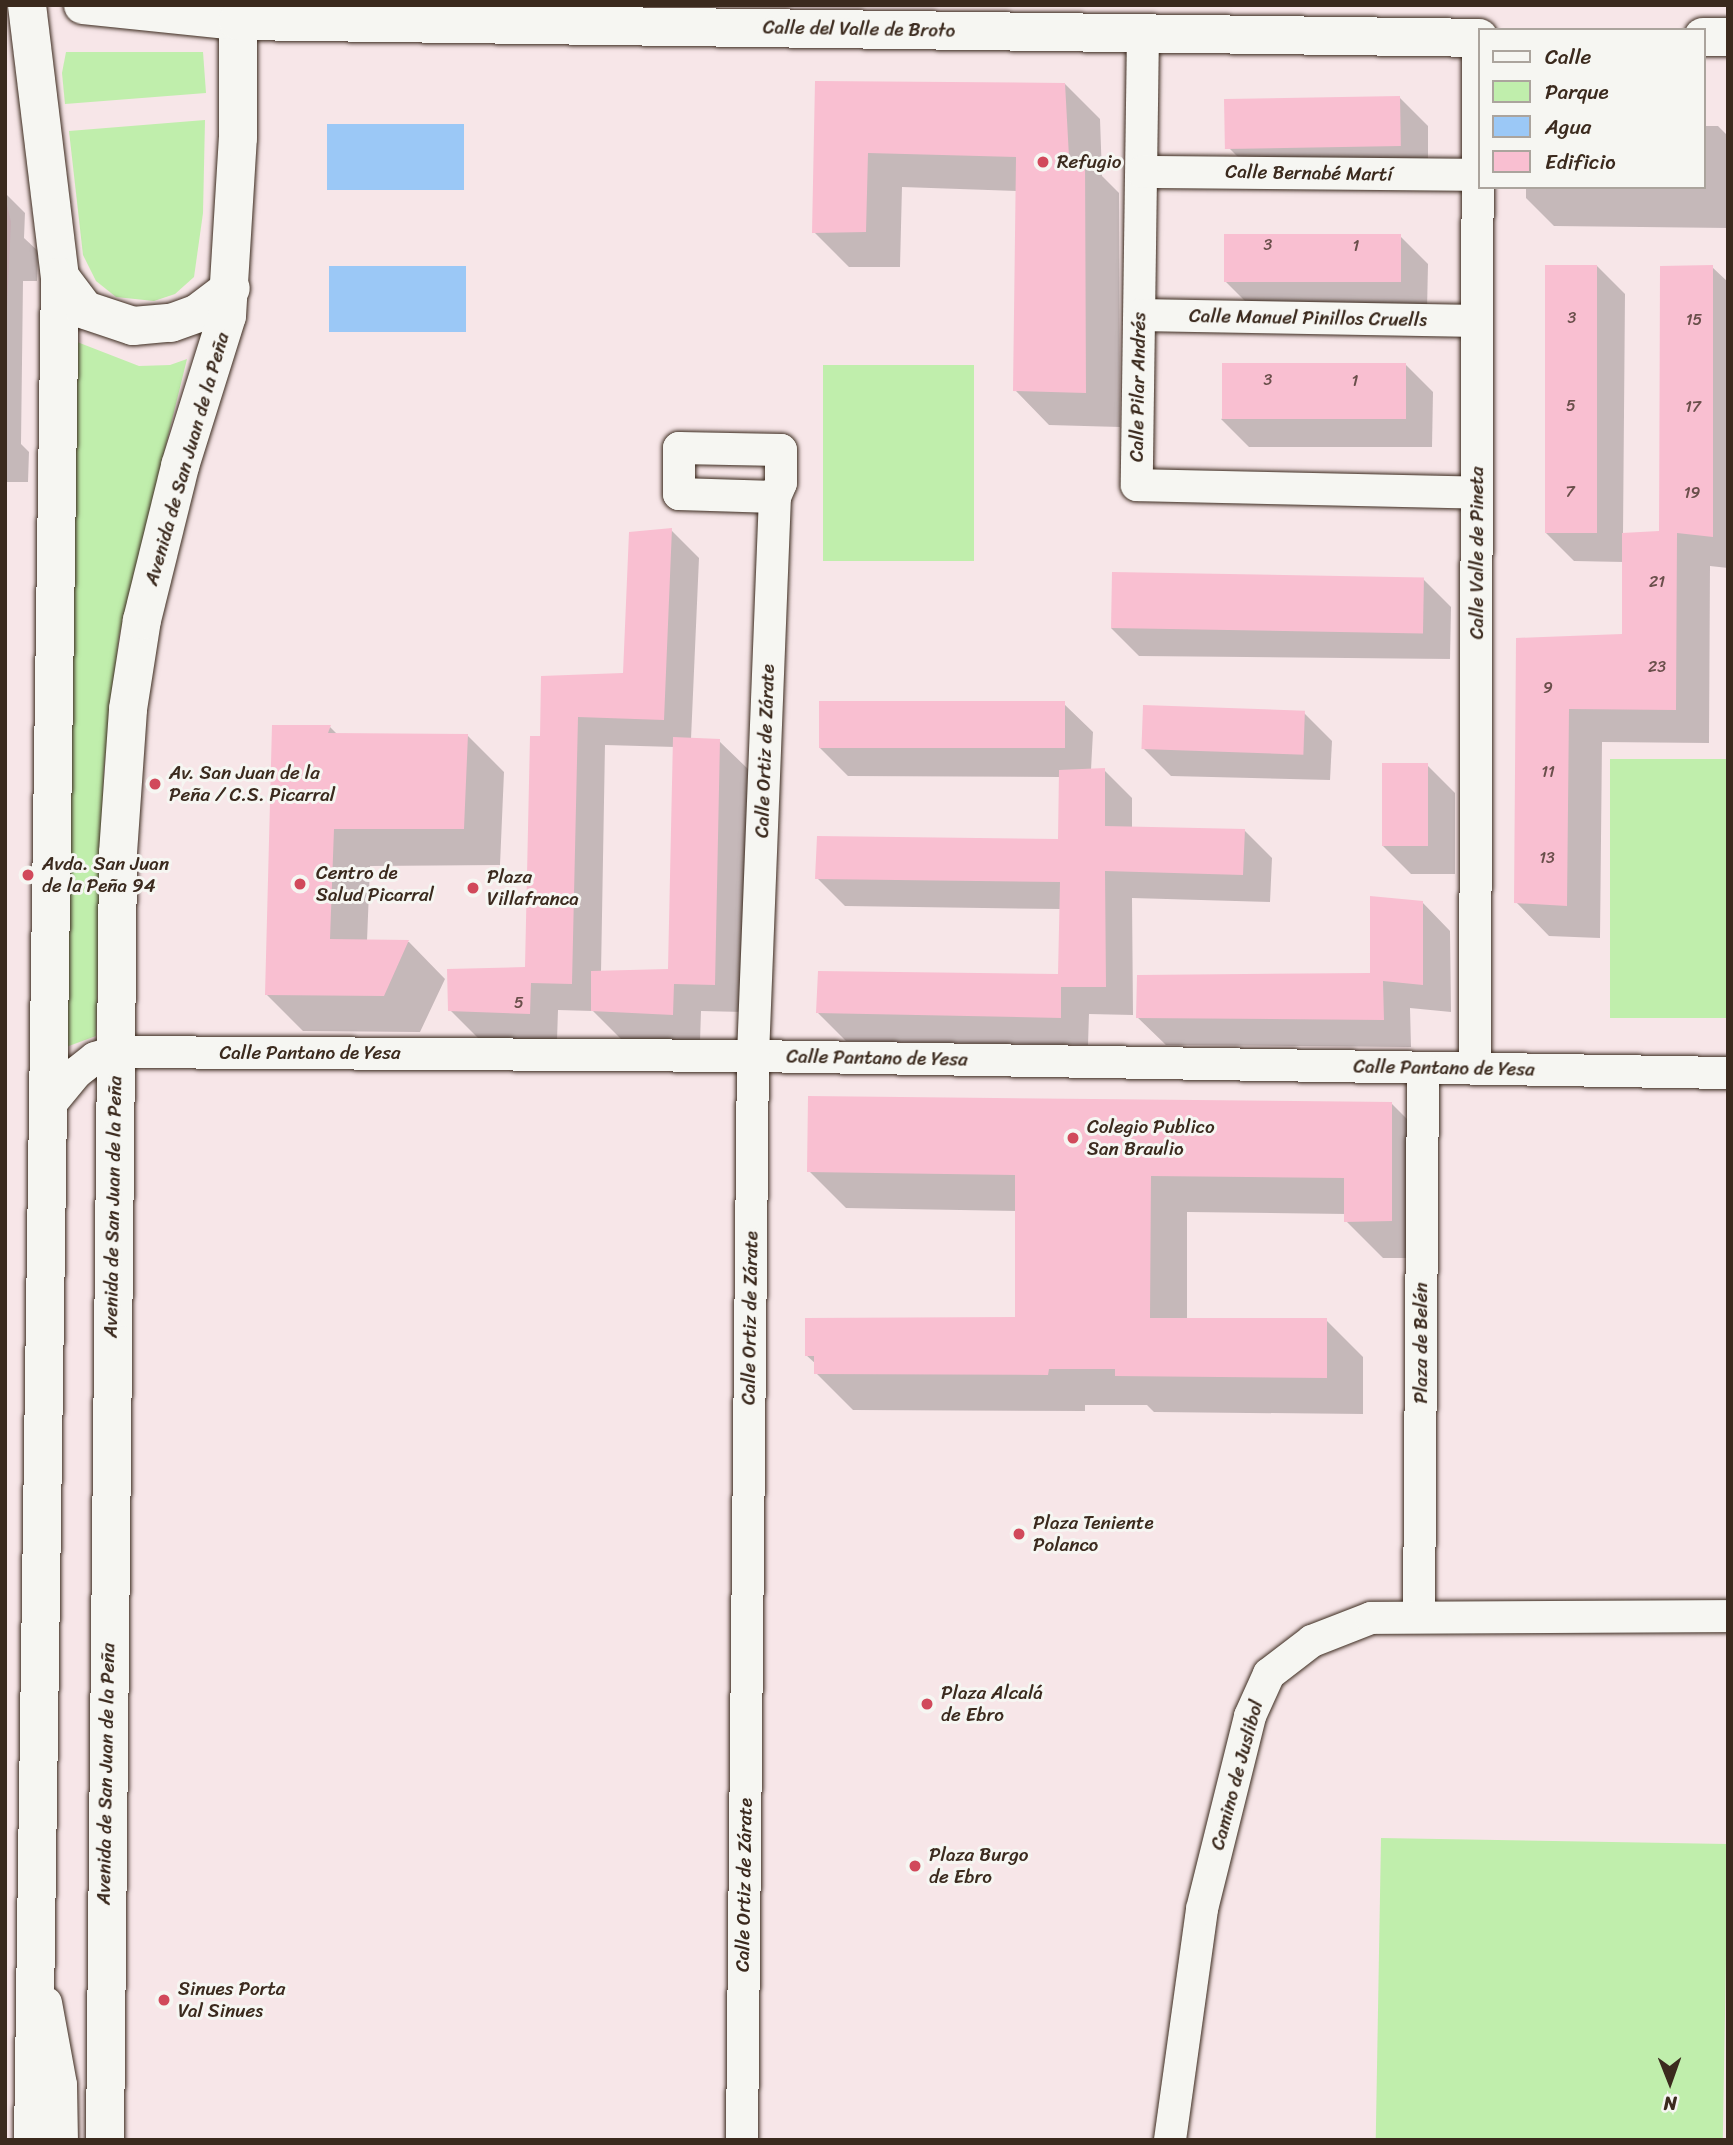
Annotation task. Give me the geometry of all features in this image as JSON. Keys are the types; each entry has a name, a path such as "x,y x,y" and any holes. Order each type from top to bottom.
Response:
{"main road":[{"path":"27,5 60,277 33,2140"},
{"name":"Calle del Valle de Broto","path":"83,5 238,13 1478,38"},
{"name":"Avenida de San Juan de la Peña","path":"105,2140 117,853 130,697 154,565 228,316 238,13"},
{"path":"1705,37 1728,37"},
{"name":"Avenida de San Juan de la Peña","path":"60,277 85,310 133,326 171,323 198,313 231,288"}],"street":[{"name":"Calle Pilar Andrés","path":"1143,33 1137,485 1477,494"},
{"name":"Calle Valle de Pineta","path":"1475,1069 1478,38"},
{"name":"Calle Bernabé Martí","path":"1142,172 1477,175"},
{"name":"Calle Manuel Pinillos Cruells","path":"1140,315 1477,321"},
{"name":"Calle Ortiz de Zárate","path":"742,2140 753,1056 775,497"},
{"name":"Calle Pantano de Yesa","path":"48,1107 76,1073 95,1058 115,1052 753,1056 1728,1073"},
{"name":"Plaza de Belén","path":"1419,1617 1423,1068"},
{"name":"Camino de Juslibol","path":"1170,2140 1202,1909 1259,1692 1269,1674 1292,1653 1332,1631 1371,1618 1728,1616"},
{"path":"36,1943 61,2085 62,2140"}],"shaded area":[{"path":"5,196 11,222 5,349"}],"green space":[{"path":"66,52 203,52 206,93 65,104 62,73"},
{"path":"205,120 203,213 194,277 175,294 154,301 116,297 96,281 83,255 69,131"},
{"path":"72,340 139,366 170,365 187,359 119,636 104,768 96,1036 58,1050"},
{"path":"823,365 974,365 974,561 823,561"},
{"path":"1610,759 1728,759 1728,1018 1610,1018"},
{"path":"1381,1838 1728,1844 1723,2140 1376,2140"}],"water":[{"path":"327,124 464,124 464,190 327,190"},
{"path":"329,266 466,266 466,332 329,332"}],"building":[{"path":"815,81 1065,83 1069,157 1085,157 1086,393 1013,391 1016,157 868,153 866,232 812,233"},
{"path":"1400,96 1401,146 1225,149 1224,99"},
{"path":"1224,234 1401,234 1401,282 1224,282"},
{"path":"1545,265 1597,265 1597,533 1545,533"},
{"path":"1713,265 1713,537 1677,533 1676,710 1569,709 1567,906 1514,903 1516,638 1622,634 1622,533 1659,531 1660,266"},
{"path":"1222,363 1406,363 1406,419 1222,419"},
{"path":"672,528 664,720 578,717 572,984 531,983 530,1014 448,1011 447,969 525,967 530,736 540,736 541,676 623,673 629,532"},
{"path":"1112,572 1424,577 1423,633 1111,628"},
{"path":"819,701 1065,701 1065,748 819,748"},
{"path":"1143,705 1305,711 1303,755 1141,749"},
{"name":"Centro de Salud Picarral","path":"272,725 331,725 328,733 468,734 464,829 334,829 330,939 409,940 384,996 265,995"},
{"path":"673,737 720,739 715,985 674,984 673,1015 591,1011 591,971 668,969"},
{"path":"1382,763 1428,763 1428,846 1382,846"},
{"path":"1105,768 1105,826 1245,829 1243,875 1105,871 1106,987 1061,987 1061,1018 816,1013 818,971 1058,974 1060,882 815,879 817,836 1058,839 1059,770"},
{"path":"1370,896 1423,901 1423,985 1383,981 1384,1020 1136,1018 1137,975 1370,973"},
{"path":"808,1096 1392,1102 1392,1221 1344,1222 1344,1178 1151,1176 1150,1318 1327,1318 1327,1378 1115,1376 1115,1369 1049,1369 1048,1375 814,1374 814,1356 805,1356 805,1318 1015,1317 1015,1175 807,1172"}],"place":[{"name":"Refugio","path":"1043,162"},
{"name":"Av. San Juan de la Peña / C.S. Picarral","path":"155,784"},
{"name":"Avda. San Juan de la Peña 94","path":"28,875"},
{"name":"Centro de Salud Picarral","path":"300,884"},
{"name":"Plaza Villafranca","path":"473,888"},
{"name":"Colegio Publico San Braulio","path":"1073,1138"},
{"name":"Plaza Teniente Polanco","path":"1019,1534"},
{"name":"Plaza Alcalá de Ebro","path":"927,1704"},
{"name":"Plaza Burgo de Ebro","path":"915,1866"},
{"name":"Sinues Porta Val Sinues","path":"164,2000"}]}
